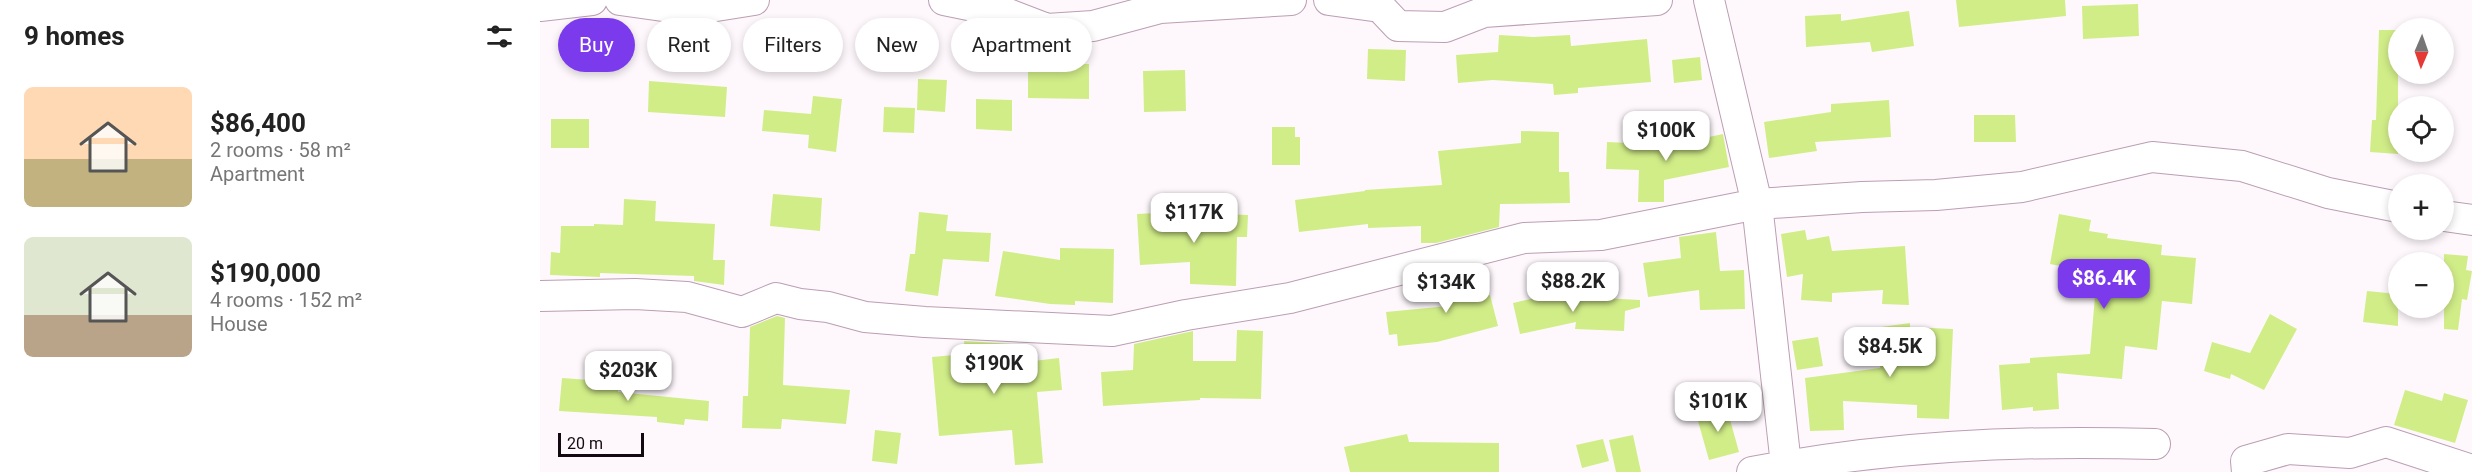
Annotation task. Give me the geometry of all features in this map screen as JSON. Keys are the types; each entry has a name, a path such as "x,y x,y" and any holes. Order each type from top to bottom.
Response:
{"street":[{"path":"540,6 592,0"},
{"path":"620,0 691,10 754,0"},
{"path":"944,0 1002,12 1047,29 1092,26 1160,8 1291,0"},
{"path":"1329,0 1380,7 1398,26 1445,27 1485,12 1657,0"},
{"path":"1709,0 1757,204 1789,469"},
{"path":"540,296 635,294 687,297 742,312 776,298 800,304 828,307 865,317 1112,331 1186,315 1290,298 1524,238 1601,235 1757,204 1862,196 1936,195 2022,187 2152,157 2242,166 2328,193 2388,205"},
{"path":"2454,217 2472,220"},
{"path":"1752,472 1789,469 1941,446 2062,442 2155,444"},
{"path":"2247,472 2246,461 2288,449 2350,453 2386,442 2472,470"}],"building":[{"path":"1956,0 2065,0 2066,16 1959,27"},
{"path":"2138,4 2139,36 2083,39 2082,6"},
{"path":"1909,11 1914,46 1872,52 1870,42 1806,47 1805,16 1841,14 1841,21"},
{"path":"2379,30 2388,30 2388,84 2398,84 2398,96 2388,96 2388,153 2370,152 2372,120 2376,120"},
{"path":"1499,35 1533,37 1570,35 1571,46 1647,39 1651,82 1578,88 1578,93 1554,95 1553,84 1493,80 1458,83 1456,55 1498,52"},
{"path":"1368,49 1406,50 1405,81 1367,79"},
{"path":"1700,57 1702,80 1674,83 1672,60"},
{"path":"1185,70 1186,111 1144,112 1143,71"},
{"path":"1028,72 1089,72 1089,99 1028,98"},
{"path":"918,79 947,80 945,112 917,110"},
{"path":"649,81 727,87 725,117 648,112"},
{"path":"813,96 842,99 836,152 808,148 809,135 762,131 764,110 811,114"},
{"path":"976,99 1012,100 1012,131 976,129"},
{"path":"1889,100 1891,137 1815,142 1817,151 1769,158 1764,122 1831,112 1831,104"},
{"path":"884,107 915,108 914,133 883,132"},
{"path":"1974,115 2015,115 2016,142 1974,142"},
{"path":"551,119 589,119 589,148 551,148"},
{"path":"1272,127 1295,127 1295,137 1300,137 1300,165 1272,165"},
{"path":"1521,131 1559,132 1559,172 1569,172 1570,203 1500,204 1499,227 1436,243 1421,243 1421,226 1368,228 1368,224 1299,232 1295,200 1365,190 1442,185 1438,151 1521,143"},
{"path":"1723,134 1729,167 1664,180 1664,202 1638,202 1639,170 1606,169 1607,142 1671,145"},
{"path":"773,194 822,198 820,231 770,226"},
{"path":"624,199 656,201 655,221 715,224 713,260 725,260 724,285 694,281 694,276 600,273 600,277 550,275 551,252 560,253 561,226 623,225"},
{"path":"919,212 948,215 946,231 991,233 989,262 943,259 938,296 905,291 910,254 915,254"},
{"path":"1173,212 1248,215 1247,237 1237,237 1236,286 1190,284 1190,262 1140,265 1137,214"},
{"path":"2059,214 2091,220 2089,231 2108,234 2107,238 2162,245 2161,255 2196,258 2192,304 2162,301 2157,350 2125,346 2122,379 2057,373 2059,409 2033,411 2033,407 2002,410 1999,365 2030,363 2030,358 2090,354 2097,273 2050,264"},
{"path":"1805,230 1807,240 1829,236 1832,251 1905,246 1909,305 1882,304 1883,290 1832,293 1832,302 1801,300 1803,274 1787,277 1781,234"},
{"path":"1716,232 1720,271 1744,270 1745,309 1700,310 1699,290 1648,297 1643,263 1681,258 1679,237"},
{"path":"1060,248 1114,249 1113,303 1075,301 1075,305 1050,304 995,296 1003,251 1060,260"},
{"path":"2454,255 2468,256 2466,270 2472,271 2467,300 2462,299 2458,330 2444,329 2444,318 2454,318"},
{"path":"1476,268 1478,298 1490,295 1498,326 1437,342 1398,346 1397,334 1389,335 1386,312 1448,306 1445,276"},
{"path":"1565,291 1566,296 1640,300 1640,307 1625,311 1624,331 1575,329 1576,322 1520,334 1513,303"},
{"path":"2367,291 2388,293 2388,318 2398,318 2398,326 2363,322"},
{"path":"2270,314 2297,329 2264,390 2231,374 2230,379 2204,371 2212,342 2250,353"},
{"path":"777,316 785,318 783,385 850,390 846,424 782,419 781,429 742,428 743,396 748,396 750,327"},
{"path":"1910,323 1910,327 1953,329 1949,419 1917,418 1917,405 1843,401 1844,430 1810,431 1805,378 1880,368 1881,327"},
{"path":"1237,330 1263,331 1261,399 1200,398 1200,400 1103,406 1101,372 1133,370 1134,344 1193,331 1193,361 1236,361"},
{"path":"1818,337 1823,366 1797,370 1792,341"},
{"path":"964,341 1013,344 1016,363 1059,358 1062,390 1037,392 1043,463 1015,465 1012,430 939,436 932,357 965,354"},
{"path":"562,378 618,382 618,392 709,401 708,421 685,419 684,425 657,422 657,417 559,411"},
{"path":"2405,390 2442,401 2444,393 2468,400 2455,443 2394,425"},
{"path":"1726,405 1739,452 1709,460 1696,414"},
{"path":"875,430 901,433 897,464 872,461"},
{"path":"1407,434 1409,442 1499,443 1499,472 1350,472 1344,447"},
{"path":"1633,435 1641,472 1616,472 1609,440"},
{"path":"1603,439 1609,461 1582,468 1576,445"}]}
